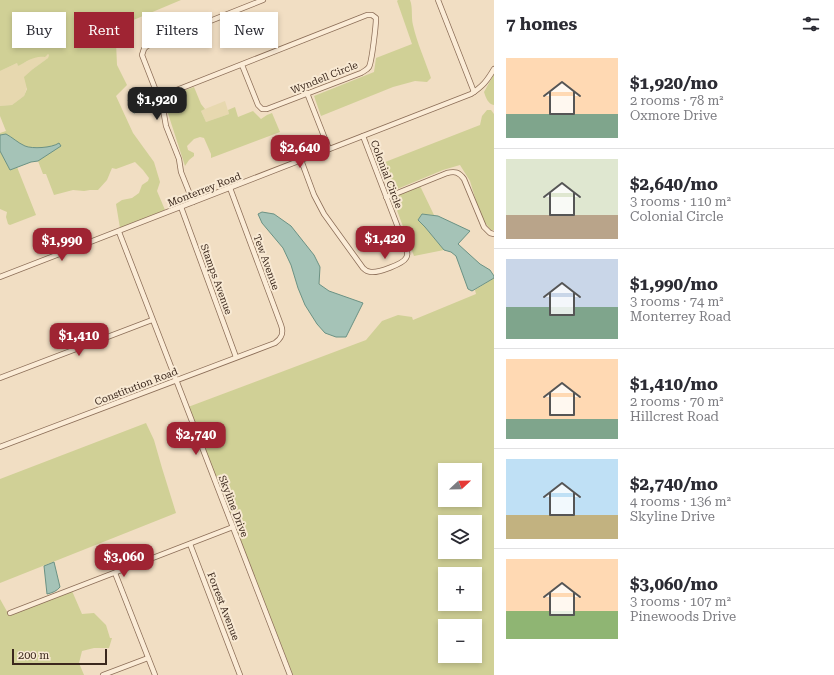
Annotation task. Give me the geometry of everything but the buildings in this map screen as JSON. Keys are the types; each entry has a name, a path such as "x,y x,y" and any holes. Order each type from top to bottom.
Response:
{"street":[{"path":"193,202 181,172 179,159 166,126 164,109 142,55 144,49 147,46 264,0"},
{"path":"438,0 474,92"},
{"name":"Wyndell Circle","path":"159,98 242,64 367,15 372,14 376,18 368,69 267,110 258,106 242,64"},
{"name":"Monterrey Road","path":"0,277 471,94 481,87 494,69"},
{"path":"307,94 329,149"},
{"name":"Colonial Circle","path":"301,160 314,195 324,214 363,268 369,272 376,272 394,266 403,261 408,252 363,136"},
{"path":"386,197 447,173 457,172 464,179 484,228 494,234"},
{"name":"Tew Avenue","path":"230,188 281,325 282,334 278,341"},
{"name":"Stamps Avenue","path":"181,207 236,357"},
{"name":"Skyline Drive","path":"119,232 233,527 288,675"},
{"path":"0,378 152,320"},
{"name":"Constitution Road","path":"0,447 278,341"},
{"path":"10,613 233,527"},
{"name":"Forrest Avenue","path":"190,544 240,675"},
{"path":"115,573 155,675"},
{"path":"103,675 148,658"}],"shaded area":[{"path":"48,53 48,58 33,69 24,96 12,105 0,106 0,71 17,63 18,66 35,57"},
{"path":"148,92 153,106 134,113 128,100"},
{"path":"225,101 229,114 206,122 201,111"},
{"path":"6,134 22,145 28,147 47,147 59,143 61,146 38,161 10,170 0,151 0,135"},
{"path":"262,212 274,214 291,226 314,255 320,267 319,284 329,291 363,303 346,337 336,337 325,333 317,324 305,305 291,265 283,248 262,223 258,214"},
{"path":"422,214 438,216 470,231 458,244 480,264 490,270 494,278 472,291 468,289 456,256 451,252 444,250 418,220"},
{"path":"54,562 60,587 54,592 47,594 44,566"}],"green space":[{"path":"0,0 181,0 152,12 142,12 142,16 134,20 134,12 74,12 74,48 116,48 117,65 127,85 116,96 133,133 154,162 160,182 157,191 165,210 120,228 116,204 122,200 132,198 139,193 142,185 148,181 149,178 135,162 116,169 112,168 107,180 98,190 73,190 54,195 46,174 43,174 38,161 60,146 56,145 32,148 25,146 6,134 0,135 0,133 6,131 0,116 0,106 12,105 24,96 27,89 24,77 48,58 49,55 34,58 18,66 17,63 0,71"},
{"path":"410,0 412,22 431,78 427,82 415,81 393,87 321,116 314,96 374,72 376,58 412,44 397,1"},
{"path":"494,74 494,105 489,102 484,92"},
{"path":"194,87 201,104 205,109 201,111 206,122 229,114 228,110 235,107 238,117 253,111 261,119 272,113 280,132 211,158 211,154 204,138 200,137 194,139 187,146 188,150 194,153 194,156 185,166 163,98"},
{"path":"487,110 491,110 494,114 494,230 491,230 481,218 470,181 460,165 443,170 390,192 380,164 480,125 482,116"},
{"path":"0,151 10,170 17,167 36,215 10,225 8,224 6,217 7,212 0,209"},
{"path":"419,186 434,215 422,214 418,220 444,250 414,256 392,197"},
{"path":"494,278 494,675 293,675 188,407 366,340 382,321 398,315 412,317 413,320 476,294 475,290"},
{"path":"146,423 154,440 176,513 0,583 0,479"},
{"path":"72,591 82,614 94,613 106,625 110,638 112,638 109,648 94,648 82,651 79,663 84,675 0,675 0,599 9,615"}]}
